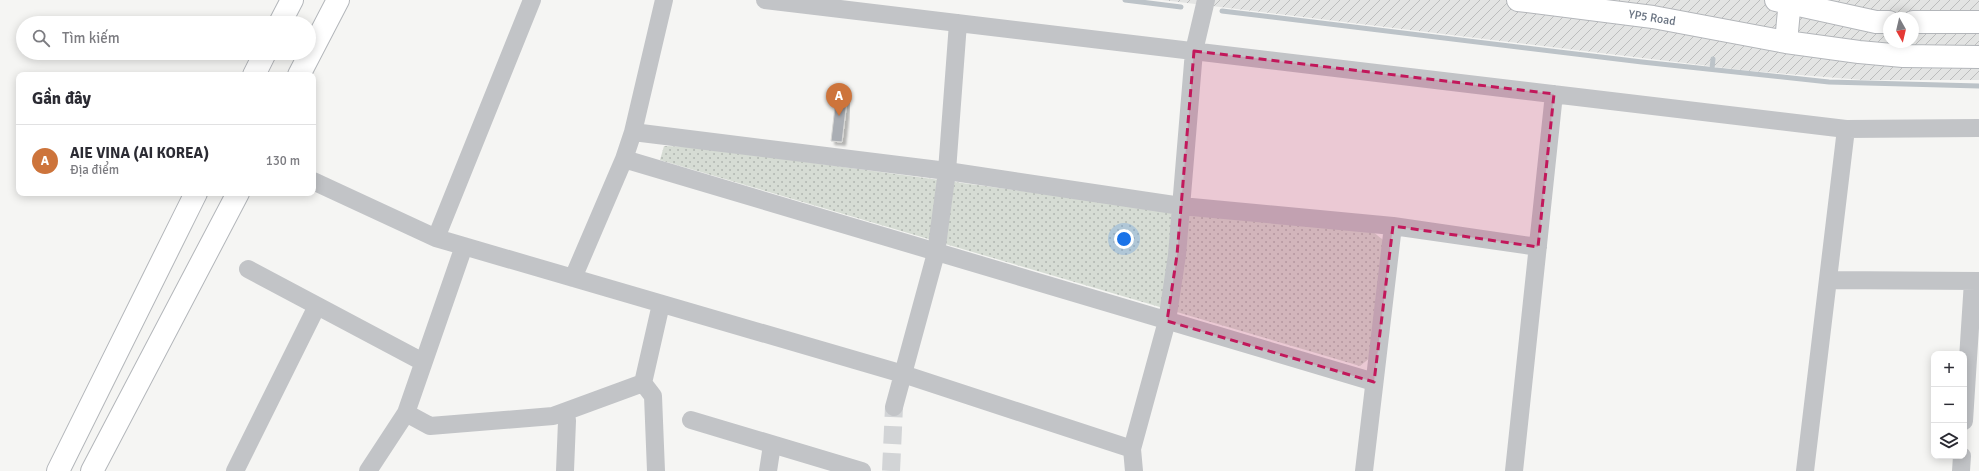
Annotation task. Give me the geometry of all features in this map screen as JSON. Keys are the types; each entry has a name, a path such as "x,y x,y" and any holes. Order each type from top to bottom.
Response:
{"main road":[{"path":"284,16 292,0"},
{"path":"316,42 338,0"},
{"name":"YP5 Road","path":"1518,0 1654,9 1786,42 1859,52 1903,56 1979,57"},
{"path":"1786,42 1785,1 1876,22 1883,22"},
{"path":"1919,22 1979,22"},
{"path":"256,72 262,60"},
{"path":"301,72 307,60"},
{"path":"58,471 195,196"},
{"path":"92,471 236,196"}],"street":[{"path":"436,238 532,0"},
{"path":"573,278 624,160 633,132 664,0"},
{"path":"765,0 1846,130 1979,128"},
{"path":"1138,470 1132,449 1167,320 1177,255 1182,206 1194,52 1206,0"},
{"path":"894,407 936,253 947,171 958,23"},
{"path":"1514,471 1554,94"},
{"path":"1805,471 1846,130"},
{"path":"633,132 947,171 1182,206 1393,226 1538,247"},
{"path":"624,160 1374,382"},
{"path":"316,182 436,238 903,374 1132,449"},
{"path":"1364,471 1393,226"},
{"path":"368,471 406,413 464,246"},
{"path":"248,269 423,362"},
{"path":"1828,280 1976,282 1967,387"},
{"path":"643,383 661,304"},
{"path":"235,471 318,306"},
{"path":"406,413 430,426 553,416 643,383"},
{"path":"643,383 653,396 656,471"},
{"path":"565,471 566,412"},
{"path":"691,420 862,471"},
{"path":"768,471 772,444"},
{"path":"1961,471 1962,459"}],"highlighted area":[{"path":"1194,51 1554,94 1538,247 1393,226 1374,382 1167,321 1177,255"}],"shaded area":[{"path":"1162,0 1979,0 1979,80 1863,80 1751,71"},
{"path":"664,146 696,147 1126,205 1372,231 1383,240 1371,357 1360,366 660,160"}],"building":[{"path":"837,90 848,92 842,142 831,141"}],"waterway":[{"path":"1125,0 1181,7"},
{"path":"1222,11 1642,62 1829,82 1979,86"},
{"path":"1712,69 1713,59"}],"tunnel":[{"path":"891,471 894,407"}],"place":[{"name":"AIE VINA (AI KOREA)","path":"839,116"}]}
